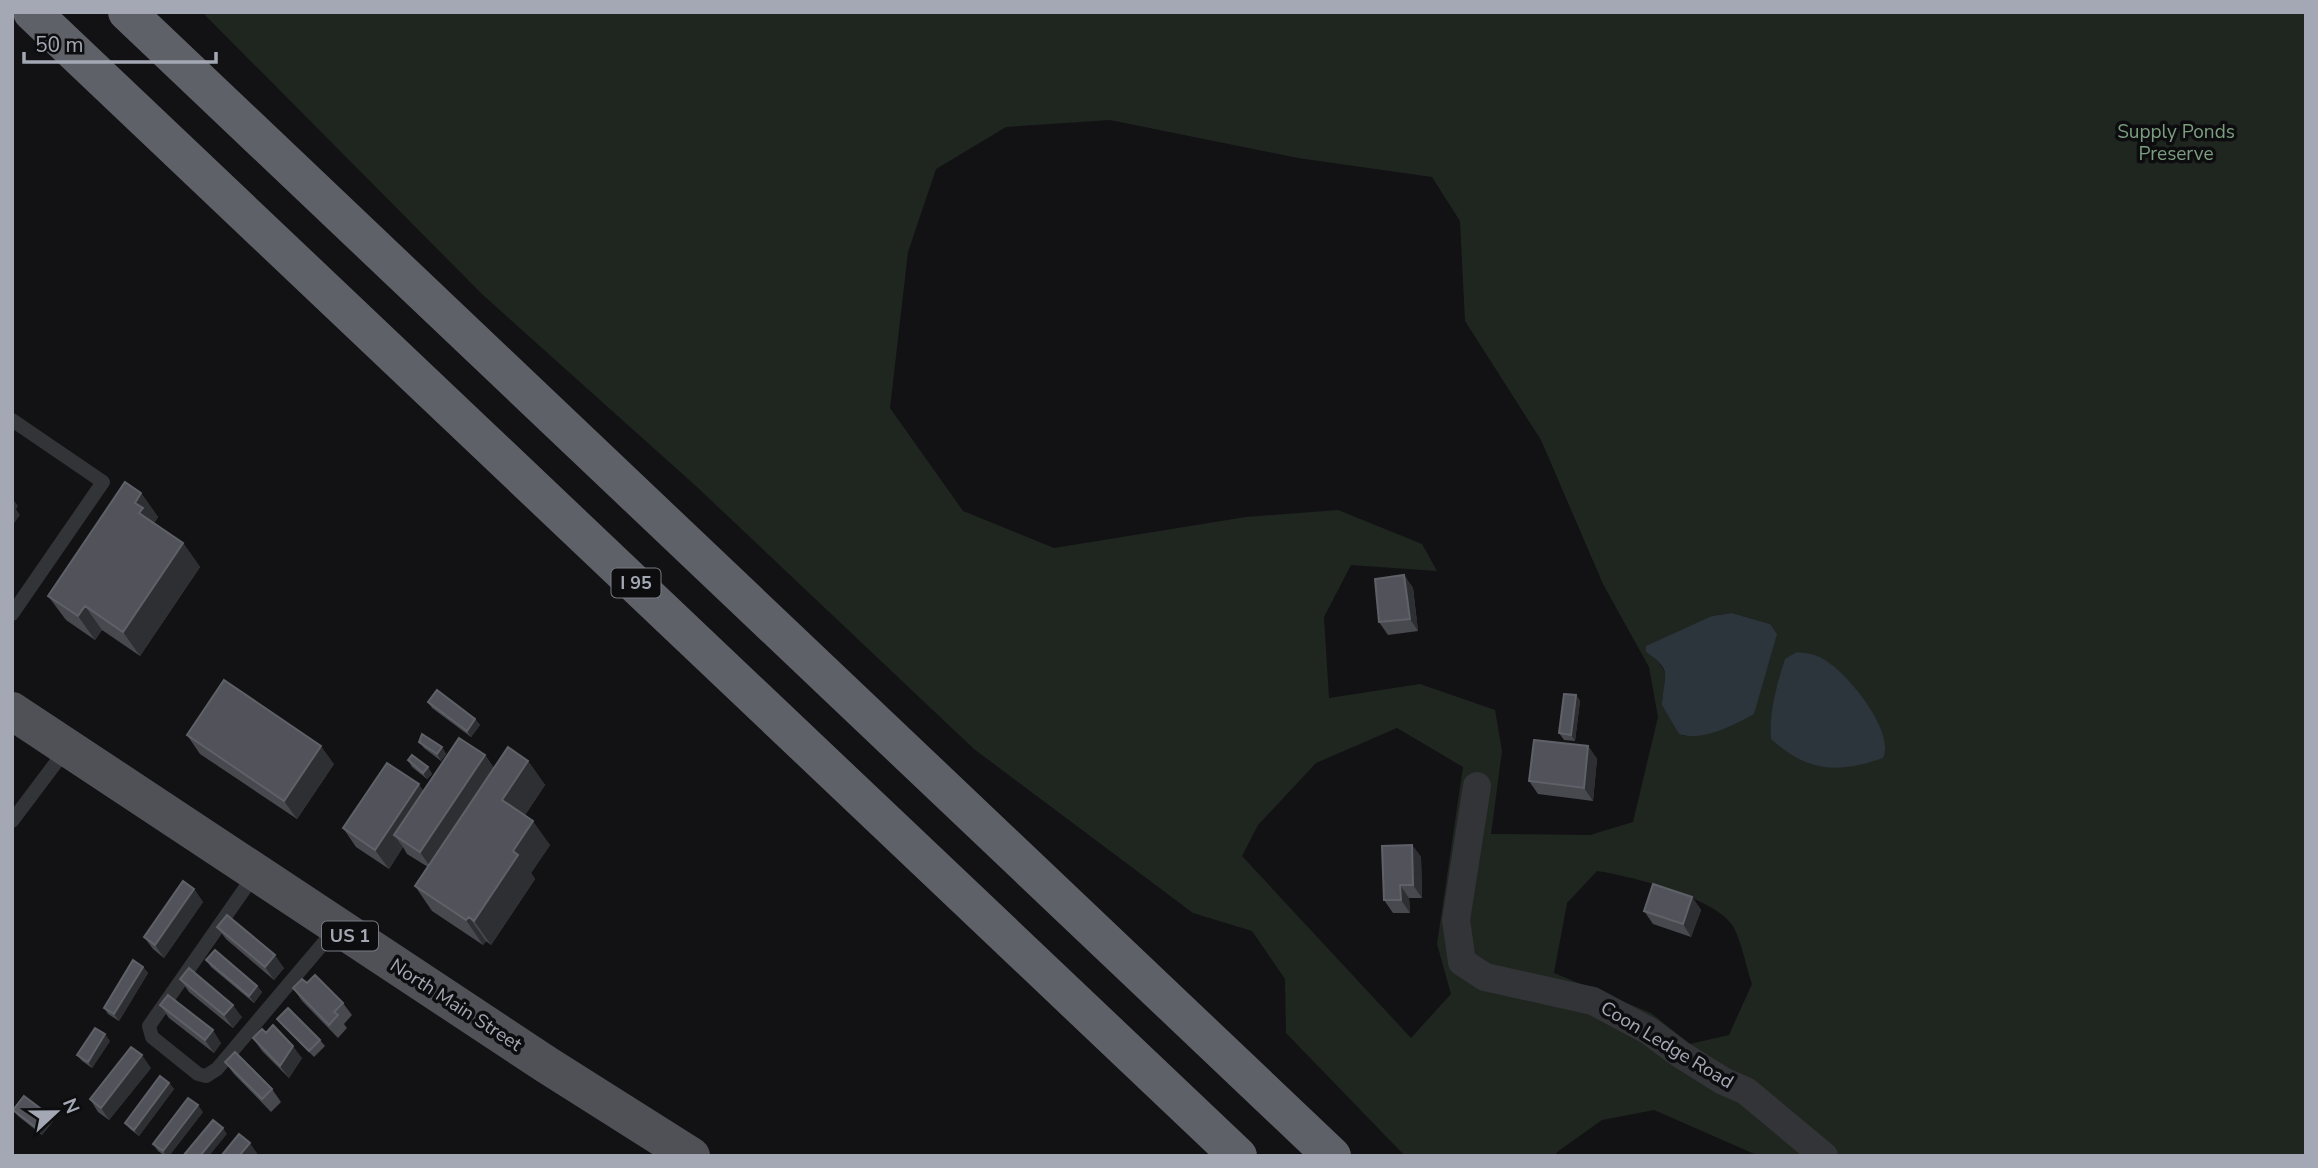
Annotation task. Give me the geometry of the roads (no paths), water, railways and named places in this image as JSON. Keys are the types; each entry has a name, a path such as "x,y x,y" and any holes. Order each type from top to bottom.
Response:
{"highway":[{"name":"I 95","path":"32,12 1238,1156"},
{"path":"127,12 1332,1156"}],"main road":[{"name":"North Main Street","path":"12,711 337,927 691,1156"}],"street":[{"name":"Coon Ledge Road","path":"1477,786 1456,920 1462,962 1485,977 1593,1001 1649,1031 1701,1068 1746,1091 1824,1156"}],"lane":[{"path":"12,420 103,482 12,614"},
{"path":"13,817 50,774 68,746"},
{"path":"256,873 149,1026 152,1037 198,1073 206,1076 217,1069 337,927"}],"park label":[{"name":"Supply Ponds Preserve","path":"2176,143"}]}
